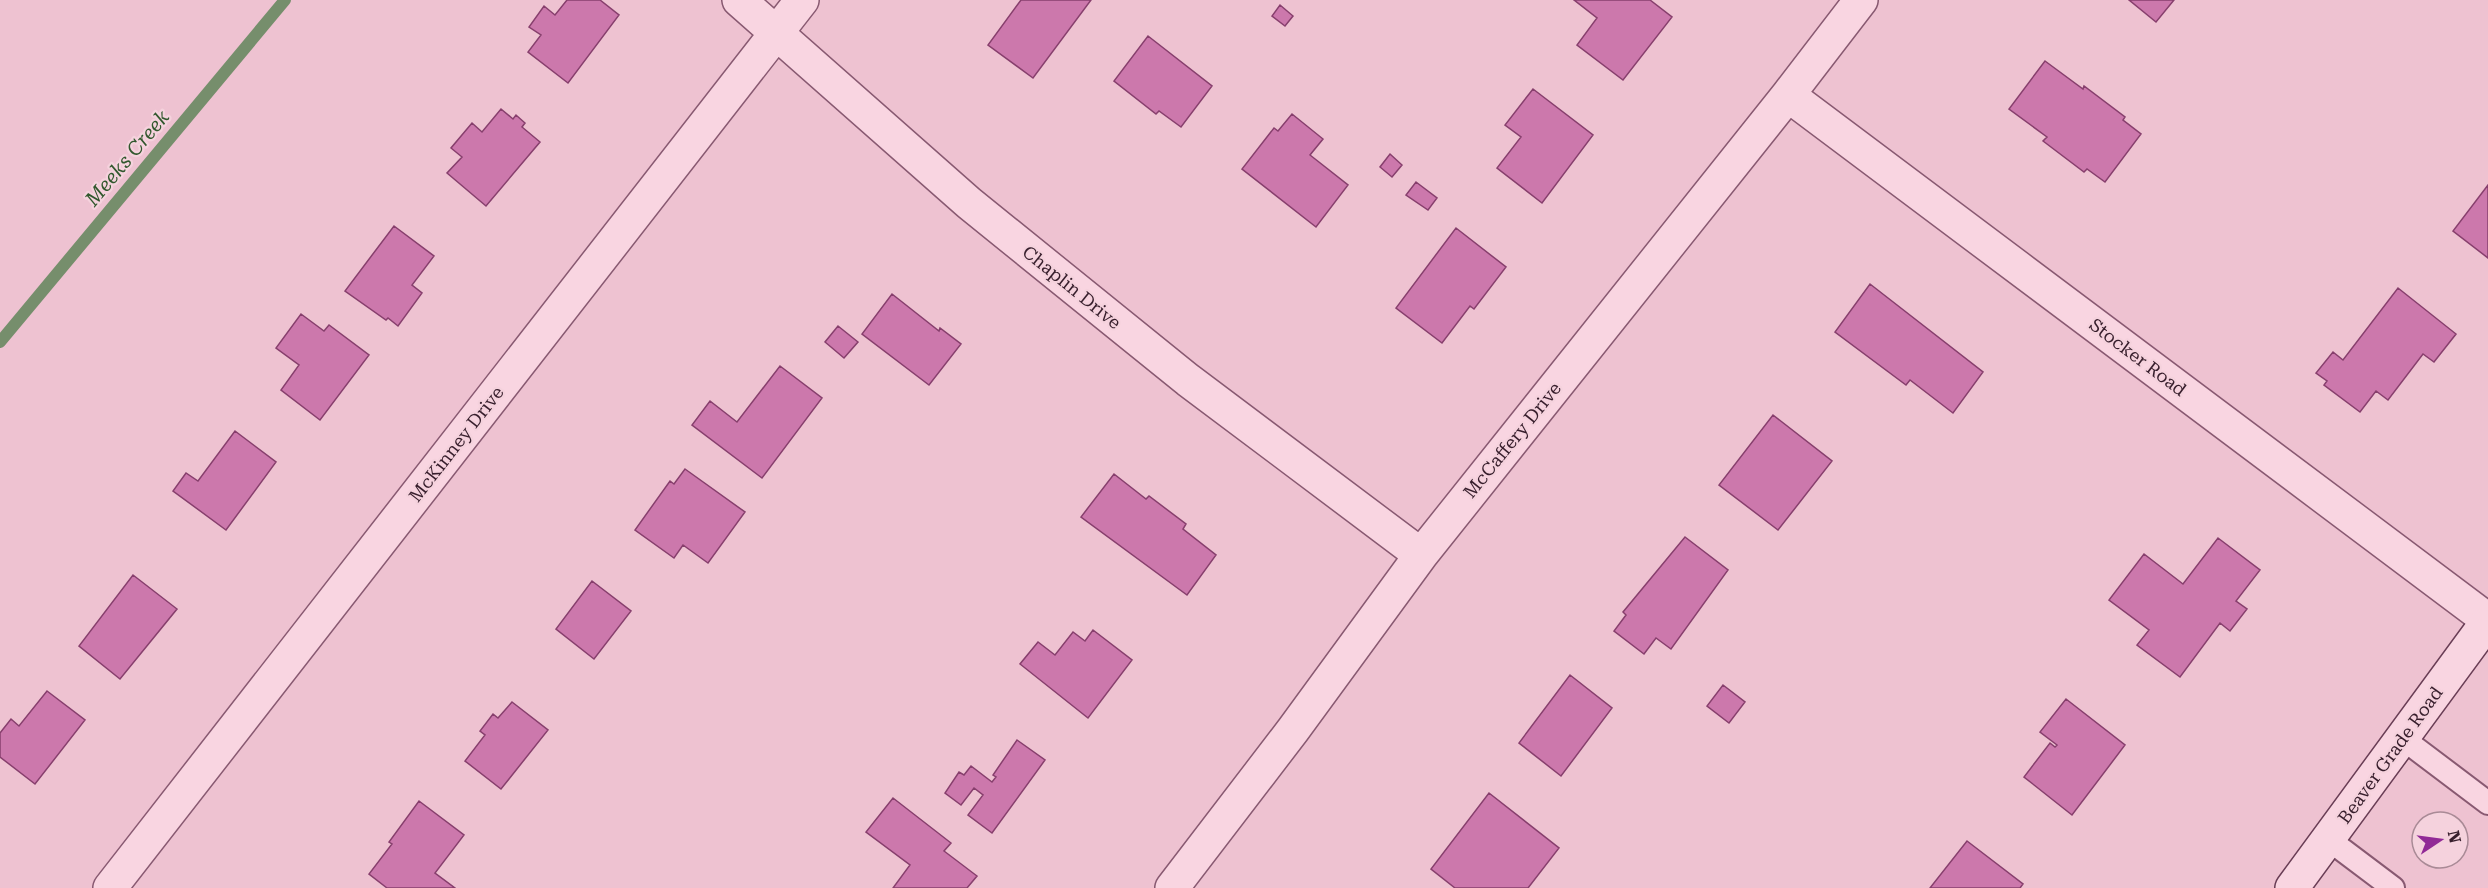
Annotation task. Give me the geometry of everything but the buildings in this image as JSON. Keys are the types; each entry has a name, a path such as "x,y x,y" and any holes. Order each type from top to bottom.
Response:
{"street":[{"name":"Chaplin Drive","path":"739,0 969,203 1188,380 1420,555"},
{"name":"McKinney Drive","path":"111,888 802,0"},
{"name":"McCaffery Drive","path":"1172,888 1293,730 1420,555 1788,95 1861,0"},
{"name":"Stocker Road","path":"1788,95 2488,620"},
{"name":"Beaver Grade Road","path":"2292,888 2488,620"}],"lane":[{"path":"2402,738 2488,803"},
{"path":"2328,839 2393,888"}],"waterway":[{"name":"Meeks Creek","path":"0,342 285,0"}]}
